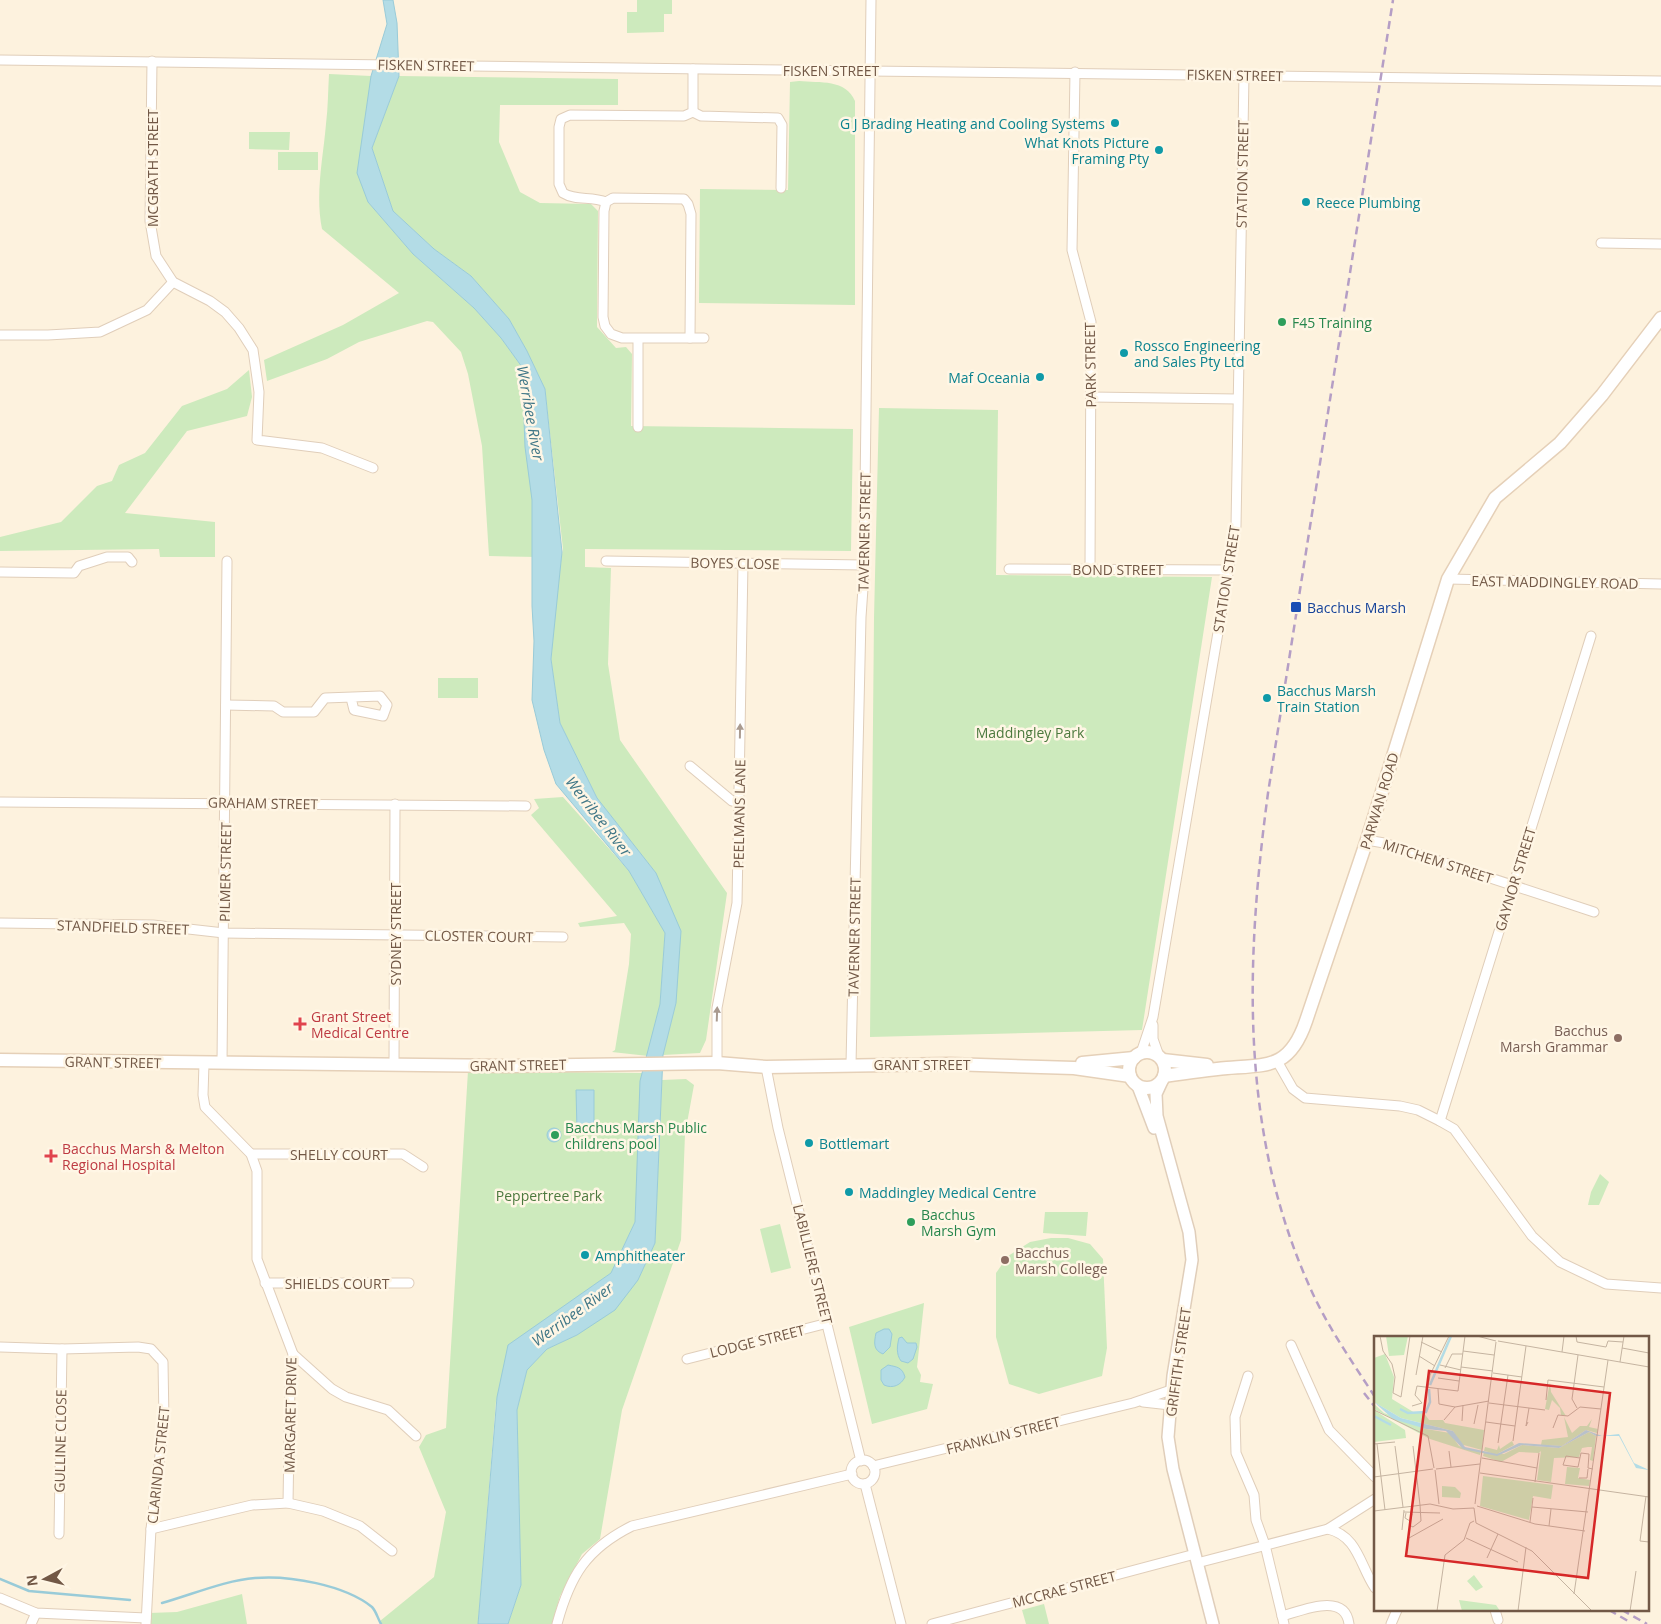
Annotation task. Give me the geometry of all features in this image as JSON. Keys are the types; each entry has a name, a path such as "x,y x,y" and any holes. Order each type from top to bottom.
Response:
{"main road":[{"name":"PARWAN ROAD","path":"1277,1061 1292,1048 1303,1030 1368,840 1448,579 1495,498 1560,443 1602,395 1661,318"},
{"path":"1234,1068 1161,1058 1150,1052 1137,1055 1129,1068 1134,1081 1150,1088 1163,1079 1234,1068 1262,1066 1277,1061"},
{"name":"GRANT STREET","path":"1035,1066 1137,1055"},
{"path":"1161,1058 1165,1066 1163,1079"},
{"name":"GRANT STREET","path":"0,1060 204,1064 507,1066 717,1063 766,1067 851,1064 1035,1066 1094,1070 1134,1081"}],"street":[{"name":"TAVERNER STREET","path":"851,1064 864,565 871,0"},
{"name":"FISKEN STREET","path":"0,60 1075,72 1661,81"},
{"name":"MCGRATH STREET","path":"152,61 150,221 156,256 173,282 210,301 224,312 239,328 253,350 259,392 257,440 322,448 373,468"},
{"path":"693,112 694,69"},
{"name":"PARK STREET","path":"1075,72 1072,250 1091,322 1090,569"},
{"name":"STATION STREET","path":"1161,1058 1153,1039 1153,1017 1236,526 1244,75"},
{"path":"693,112 701,116 778,118 782,125 782,188"},
{"path":"606,202 595,198 572,198 563,193 559,184 559,127 562,119 570,115 684,116 693,112"},
{"path":"690,338 692,214 688,204 680,199 613,198 606,202 604,211 603,317 611,334 622,338 638,339 704,338"},
{"path":"1601,243 1661,244"},
{"path":"0,335 48,336 100,332 147,310 173,282"},
{"path":"638,339 638,427"},
{"path":"1091,397 1237,399"},
{"path":"0,572 74,573 78,566 107,557 128,557 132,562"},
{"name":"PILMER STREET","path":"222,1063 227,561"},
{"name":"BOYES CLOSE","path":"606,561 864,565"},
{"name":"PEELMANS LANE","path":"717,1063 717,1008 737,903 743,563"},
{"name":"BOND STREET","path":"1009,569 1228,570"},
{"name":"EAST MADDINGLEY ROAD","path":"1448,579 1661,584"},
{"name":"GAYNOR STREET","path":"1440,1121 1591,636"},
{"path":"226,705 274,706 283,712 314,712 325,698 351,698"},
{"path":"690,766 732,801 739,803"},
{"name":"GRAHAM STREET","path":"0,802 225,802 526,806"},
{"name":"SYDNEY STREET","path":"394,1065 395,804"},
{"name":"MITCHEM STREET","path":"1368,840 1384,843 1594,912"},
{"name":"STANDFIELD STREET","path":"0,923 153,925 224,933 395,934"},
{"name":"CLOSTER COURT","path":"395,934 563,937"},
{"name":"STATION STREET","path":"1137,1055 1153,1017"},
{"path":"1277,1061 1293,1089 1305,1098 1400,1106 1418,1110 1454,1129 1532,1236 1560,1262 1606,1284 1661,1288"},
{"path":"204,1064 203,1095 205,1107 251,1154"},
{"name":"LABILLIERE STREET","path":"766,1067 778,1128 862,1461"},
{"name":"GRIFFITH STREET","path":"1163,1079 1156,1094 1157,1116 1192,1246 1192,1273 1171,1390 1168,1437 1172,1469 1213,1624"},
{"name":"GRIFFITH STREET","path":"1134,1081 1184,1215"},
{"name":"SHELLY COURT","path":"251,1154 403,1154 423,1168"},
{"name":"MARGARET DRIVE","path":"251,1154 257,1171 257,1258 264,1283 293,1354 290,1384 288,1503"},
{"name":"SHIELDS COURT","path":"264,1283 409,1282"},
{"name":"LODGE STREET","path":"687,1359 828,1323"},
{"path":"1291,1345 1329,1430 1374,1476"},
{"name":"CLARINDA STREET","path":"0,1347 62,1349 138,1347 150,1349 163,1362 164,1422 151,1529 146,1621"},
{"name":"GULLINE CLOSE","path":"59,1534 62,1349"},
{"path":"293,1354 332,1389 346,1397 388,1410 416,1436"},
{"path":"1248,1376 1236,1417 1234,1438 1237,1457 1254,1495 1256,1520 1283,1620 1325,1604 1340,1610 1346,1615 1349,1624"},
{"name":"FRANKLIN STREET","path":"873,1466 1133,1403 1171,1390"},
{"name":"FRANKLIN STREET","path":"1133,1403 1150,1402 1170,1405"},
{"path":"862,1461 873,1466 873,1479 865,1484 856,1482 852,1474 854,1465 862,1461"},
{"path":"556,1624 565,1593 582,1564 598,1546 616,1534 632,1526 852,1474"},
{"path":"865,1484 901,1624"},
{"name":"MCCRAE STREET","path":"932,1624 1196,1559 1328,1529 1374,1500"},
{"path":"151,1529 252,1505 288,1503 323,1511 360,1526 392,1551"},
{"path":"1328,1529 1340,1532 1351,1542 1374,1586"},
{"path":"0,1598 36,1612 146,1621"},
{"path":"31,1624 36,1612"},
{"path":"1391,1624 1396,1612"},
{"path":"1496,1612 1498,1620"}],"green space":[{"path":"637,0 672,0 672,14 664,14 664,32 627,33 627,12 637,12"},
{"path":"329,74 371,76 368,202 413,254 474,308 501,338 522,367 539,557 489,556 482,446 468,374 461,352 433,322 427,321 359,342 327,359 267,381 264,360 343,325 399,293 322,229 319,190"},
{"path":"399,76 618,79 618,105 500,105 499,142 520,192 540,203 591,204 598,211 597,327 616,348 626,347 632,354 631,426 853,429 851,551 585,549 585,567 611,568 608,664 620,740 727,893 706,1040 700,1053 663,1055 676,1003 656,873 597,798 560,723 551,659 557,580 563,549 545,389 509,319 471,276 434,249 393,211 372,148"},
{"path":"790,82 824,82 839,86 851,94 855,101 855,305 699,303 700,189 788,190"},
{"path":"249,132 290,132 289,150 249,149"},
{"path":"278,152 318,152 318,170 278,170"},
{"path":"249,370 252,397 247,416 187,431 125,513 215,522 215,557 160,557 159,549 0,551 0,537 61,522 97,486 112,481 119,465 145,453 182,406 227,389"},
{"name":"Maddingley Park","path":"879,408 998,410 996,575 1212,577 1142,1030 870,1037 874,618"},
{"path":"438,678 478,678 478,698 438,698"},
{"path":"563,797 629,871 665,933 660,1004 648,1056 612,1052 615,1050 629,964 631,934 624,923 580,927 578,923 617,916 531,815 539,808 534,799"},
{"name":"Peppertree Park","path":"468,1071 642,1073 635,1222 611,1273 564,1307 496,1401 478,1624 381,1624 380,1621 434,1577 446,1512 419,1447 426,1435 446,1428"},
{"path":"686,1079 694,1085 685,1134 681,1240 622,1410 600,1539 582,1554 560,1596 552,1624 508,1624 521,1585 517,1410 527,1370 547,1349 577,1335 638,1280 655,1243 662,1080"},
{"path":"1600,1174 1609,1182 1599,1205 1588,1205 1591,1192"},
{"path":"1045,1212 1088,1212 1086,1236 1043,1233"},
{"path":"780,1224 791,1268 771,1273 760,1229"},
{"path":"1051,1238 1068,1238 1090,1244 1103,1259 1107,1348 1102,1376 1039,1394 1009,1384 996,1337 996,1273 1008,1256 1030,1242"},
{"path":"924,1303 917,1367 921,1375 920,1382 933,1384 927,1409 872,1424 849,1327"},
{"path":"242,1594 247,1624 148,1624 149,1613 177,1612"},
{"path":"1044,1604 1049,1624 1026,1624 1022,1610"}],"water":[{"name":"Werribee River","path":"383,0 393,0 397,23 399,76 372,148 393,211 434,249 471,276 509,319 545,389 562,552 551,659 560,723 597,798 656,873 681,931 676,1003 663,1055 655,1243 638,1280 615,1310 577,1335 547,1349 527,1370 517,1410 521,1585 508,1624 478,1624 497,1397 508,1345 611,1273 635,1222 640,1081 660,1004 665,933 629,871 556,784 544,750 532,700 534,641 532,606 532,500 525,447 522,367 501,338 474,308 413,254 368,202 357,173 371,76 387,24"},
{"path":"576,1090 594,1090 594,1130 577,1130"},
{"name":"Bacchus Marsh Public childrens pool","path":"551,1128 557,1128 561,1135 557,1142 551,1142 547,1138 547,1132"},
{"path":"889,1329 892,1334 890,1347 883,1354 877,1350 875,1343 876,1333"},
{"path":"902,1337 907,1343 916,1343 917,1347 913,1359 908,1363 901,1361 899,1358 897,1347 899,1338"},
{"path":"888,1365 899,1368 904,1374 903,1380 896,1386 884,1385 881,1380 881,1370"}],"waterway":[{"path":"162,1603 244,1579 284,1578 332,1587 361,1599 372,1607 381,1624"},
{"path":"0,1579 29,1591 130,1600"}],"railway":[{"path":"1374,1395 1322,1312 1308,1283 1286,1224 1270,1164 1259,1103 1254,1041 1253,979 1255,917 1268,793 1393,0"},
{"path":"1364,1393 1374,1406"},
{"path":"1612,1612 1628,1621"},
{"path":"1626,1612 1647,1624"}],"place":[{"name":"G J Brading Heating and Cooling Systems","path":"1115,123"},
{"name":"What Knots Picture Framing Pty","path":"1159,150"},
{"name":"Reece Plumbing","path":"1306,202"},
{"name":"F45 Training","path":"1282,322"},
{"name":"Rossco Engineering and Sales Pty Ltd","path":"1124,353"},
{"name":"Maf Oceania","path":"1040,377"},
{"name":"Bacchus Marsh","path":"1296,607"},
{"name":"Bacchus Marsh Train Station","path":"1267,698"},
{"name":"Grant Street Medical Centre","path":"300,1024"},
{"name":"Bacchus Marsh Grammar","path":"1618,1038"},
{"name":"Bacchus Marsh Public childrens pool","path":"555,1135"},
{"name":"Bottlemart","path":"809,1143"},
{"name":"Bacchus Marsh & Melton Regional Hospital","path":"51,1156"},
{"name":"Maddingley Medical Centre","path":"849,1192"},
{"name":"Bacchus Marsh Gym","path":"911,1222"},
{"name":"Amphitheater","path":"585,1255"},
{"name":"Bacchus Marsh College","path":"1005,1260"}]}
